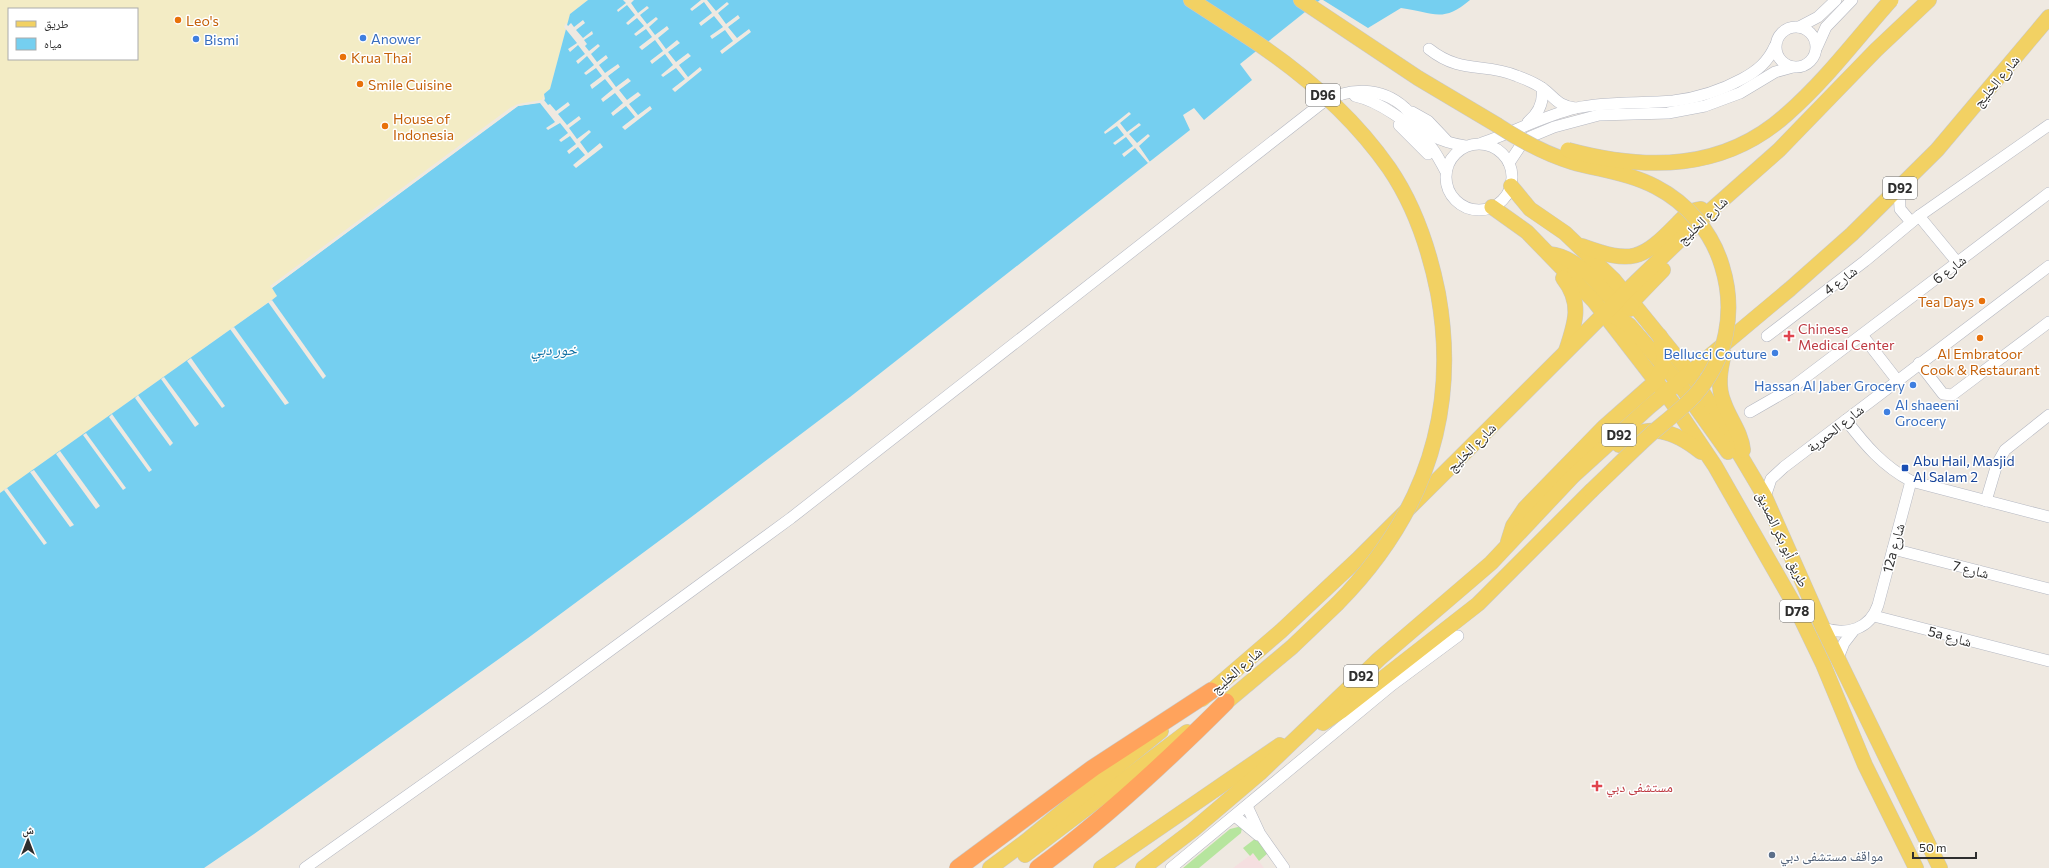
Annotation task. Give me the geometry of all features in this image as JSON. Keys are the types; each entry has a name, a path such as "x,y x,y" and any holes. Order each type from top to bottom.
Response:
{"highway":[{"path":"958,868 1093,768 1211,691"},
{"path":"1038,868 1134,789 1226,702"}],"main road":[{"name":"D96","path":"1191,0 1264,47 1300,75 1336,108 1389,168 1414,212 1432,265 1444,334 1445,367 1443,401 1433,450 1411,505 1378,558 1338,604 1292,646 1226,702"},
{"path":"1101,868 1198,803 1261,757 1340,711 1461,619 1511,573 1591,491 1638,446 1686,405 1709,377 1722,350 1729,320 1729,296 1724,272 1715,249 1702,227 1686,208 1667,194 1635,178 1572,162 1520,140 1418,78 1301,0"},
{"path":"1497,125 1557,147 1620,160 1647,163 1677,163 1722,153 1763,133 1787,114 1835,64 1891,0"},
{"name":"شارع الخليج","path":"990,868 1025,842 1211,691 1281,631 1359,558 1610,309 1630,297 1710,211 1779,150 1876,50 1929,0"},
{"name":"شارع الخليج","path":"1144,868 1227,802 1379,659 1474,579 1507,547 1573,476 1665,393 1806,275 1876,212 1963,121 2049,17"},
{"name":"طريق أبو بكر الصديق","path":"1511,186 1530,210 1560,229 1630,297 1690,372 1765,497 1823,628 1940,868"},
{"name":"طريق أبو بكر الصديق","path":"1492,207 1516,223 1610,309 1634,352 1665,393 1715,466 1795,606 1823,664 1864,764 1916,866"},
{"path":"1578,245 1615,257 1632,257 1655,246 1691,212 1699,209 1710,211"},
{"path":"1549,254 1553,265 1572,291 1575,298 1576,312 1565,354"},
{"path":"1630,297 1629,322 1634,352"},
{"path":"1610,309 1618,318 1629,322 1664,361 1731,455 1744,461"},
{"path":"1507,547 1514,526 1525,508 1604,427 1656,381 1664,361 1662,343 1658,333"},
{"path":"1731,338 1720,371 1721,392 1723,403 1740,435 1744,461"},
{"path":"1664,361 1690,372"},
{"path":"1573,476 1595,467 1631,436 1648,430 1659,430 1686,441 1701,452 1715,466"},
{"path":"1001,868 1036,846 1226,702"},
{"path":"1839,706 1856,728 1881,774 1888,776 1893,771"}],"street":[{"path":"305,868 545,698 740,555 951,393 1314,109 1339,94 1357,90 1375,93 1391,99 1405,109 1428,132 1449,143 1465,146 1482,143 1540,119 1577,108 1614,102 1673,101 1713,92 1732,84 1758,69 1771,55 1781,33 1790,28 1799,27 1818,18 1836,0"},
{"path":"1509,164 1521,145 1530,138 1554,127 1599,115 1668,113 1705,106 1740,93 1775,72 1802,66 1811,61 1826,27 1852,0"},
{"path":"1799,27 1812,34 1817,48"},
{"path":"1775,46 1780,60 1793,67"},
{"path":"1429,49 1454,64 1501,70 1542,88 1557,102 1577,108"},
{"path":"1523,127 1539,110 1543,95 1542,88"},
{"path":"1339,94 1366,98 1390,112 1423,137 1432,148 1445,174 1451,196 1460,205 1476,210 1492,207 1506,197 1511,186 1512,175 1509,164 1499,150 1482,143"},
{"name":"شارع 4","path":"1767,336 1915,219 2049,125"},
{"path":"1445,174 1450,158 1465,146"},
{"path":"1899,189 1898,201 1902,213"},
{"name":"شارع 6","path":"1750,412 1790,389 2049,193"},
{"path":"1876,212 1887,210 1902,213 1915,219 1957,262"},
{"name":"شارع الحمرية","path":"1765,497 1771,479 1784,467 1919,363 2049,266"},
{"path":"1919,363 1943,394 1952,396 2049,322"},
{"path":"1862,335 1897,380"},
{"path":"1986,501 1997,464 2005,450 2047,418"},
{"path":"1846,420 1868,448 1880,460 1896,472 1911,480 2049,518"},
{"name":"12a شارع","path":"1874,616 1911,480"},
{"name":"شارع 7","path":"1893,549 2049,589"},
{"path":"1823,628 1839,632 1854,630 1862,627 1874,616"},
{"name":"5a شارع","path":"1874,616 2049,661"},
{"path":"1838,658 1844,643 1854,630"},
{"path":"1171,868 1392,685 1458,636"},
{"path":"1247,806 1263,839 1284,868"},
{"path":"1235,816 1263,839"}],"shaded area":[{"path":"1253,853 1264,868 1233,868"}],"green space":[{"path":"1238,827 1242,828 1241,833 1199,868 1183,868 1230,829"},
{"path":"1256,838 1268,853 1259,861 1253,853 1250,856 1243,848"}],"sand":[{"path":"0,0 588,0 570,14 550,89 544,94 545,99 272,288 277,296 0,493"}],"water":[{"name":"خور دبي","path":"588,0 1320,0 1240,64 1252,80 1204,120 1194,108 1183,115 1190,130 850,397 528,638 254,834 204,868 0,868 0,493 272,300 277,296 272,288 512,110 518,106 543,102 545,99 544,94 550,89 570,14"},
{"path":"1323,0 1470,0 1452,12 1444,14 1430,14 1401,8 1368,28"}],"pier":[{"path":"623,0 634,0 631,3 638,13 647,6 649,8 640,15 647,24 656,17 658,19 649,27 655,35 667,26 669,29 658,38 666,49 677,40 680,43 668,52 676,62 688,53 691,56 679,65 688,77 700,67 702,70 675,92 672,89 685,79 676,68 663,77 661,75 673,65 665,54 652,64 650,61 663,51 655,40 642,50 639,47 652,37 646,29 636,36 634,34 644,26 637,18 628,25 626,23 635,15 627,5 618,12 617,10 626,3"},
{"path":"701,0 707,0 716,11 727,2 729,4 718,13 726,24 738,15 740,18 728,27 737,38 749,29 751,32 722,54 720,51 733,41 725,30 712,39 710,36 723,27 714,16 701,26 699,23 712,13 704,2 692,11 690,9"},
{"path":"583,20 585,23 576,30 583,38 592,31 593,34 584,40 587,44 585,46 589,51 598,44 600,46 591,54 597,62 606,55 608,58 599,65 605,73 618,64 620,67 608,76 616,87 628,78 631,81 619,90 627,100 638,92 641,95 629,104 638,115 650,106 652,109 625,130 622,127 635,117 626,106 613,116 611,113 623,103 615,93 603,102 601,99 613,89 605,79 592,89 590,85 602,76 596,68 586,75 584,73 594,65 587,56 578,64 576,61 585,54 578,45 570,52 568,49 577,43 564,27 566,23 568,26 571,23 574,27"},
{"path":"544,94 544,100 556,111 568,102 570,105 558,114 567,125 579,116 581,119 569,128 577,139 589,130 591,132 580,142 588,153 600,143 603,147 576,168 573,165 585,155 578,147 569,154 567,151 576,144 570,136 561,142 559,140 568,133 560,123 548,130 546,128 555,122 540,103 518,106 272,288 270,286 510,108 518,104 542,100"},
{"path":"1129,112 1131,114 1120,123 1127,132 1139,123 1141,125 1129,134 1137,143 1148,134 1150,136 1139,146 1150,162 1148,163 1135,148 1124,157 1122,154 1133,146 1126,137 1115,145 1113,143 1124,135 1117,126 1105,134 1104,132"},
{"path":"272,300 326,376 323,379 268,302"},
{"path":"234,327 289,403 285,405 230,329"},
{"path":"191,358 225,406 222,408 187,361"},
{"path":"164,377 199,424 195,427 161,379"},
{"path":"138,395 173,443 170,446 135,398"},
{"path":"112,414 152,470 149,472 109,417"},
{"path":"86,433 126,488 123,490 83,435"},
{"path":"60,451 100,506 96,509 56,454"},
{"path":"34,470 74,525 70,527 30,472"},
{"path":"7,488 47,543 44,545 4,490"}],"place":[{"name":"Leo's","path":"178,20"},
{"name":"Anower","path":"363,38"},
{"name":"Bismi","path":"196,39"},
{"name":"Krua Thai","path":"343,57"},
{"name":"Smile Cuisine","path":"360,84"},
{"name":"House of Indonesia","path":"385,126"},
{"name":"Tea Days","path":"1982,301"},
{"name":"Chinese Medical Center","path":"1789,336"},
{"name":"Al Embratoor Cook & Restaurant","path":"1980,338"},
{"name":"Bellucci Couture","path":"1775,353"},
{"name":"Hassan Al Jaber Grocery","path":"1913,385"},
{"name":"Al shaeeni Grocery","path":"1887,412"},
{"name":"Abu Hail, Masjid Al Salam 2","path":"1905,468"},
{"name":"مستشفى دبي","path":"1597,786"},
{"name":"مواقف مستشفى دبي","path":"1772,855"}]}
